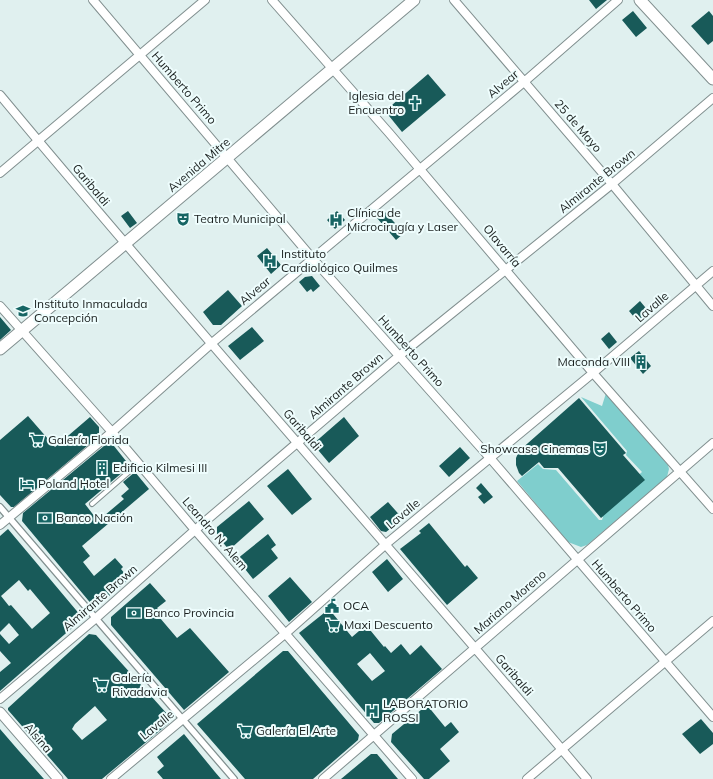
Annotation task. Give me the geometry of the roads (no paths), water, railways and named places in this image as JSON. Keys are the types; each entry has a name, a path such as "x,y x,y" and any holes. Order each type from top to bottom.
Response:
{"main road":[{"name":"Avenida Mitre","path":"0,349 333,70 414,0"},
{"path":"640,0 713,79"}],"street":[{"name":"Humberto Primo","path":"93,0 313,259 490,458 664,662 713,717"},
{"path":"0,172 205,0"},
{"name":"Olavarría","path":"272,0 390,134 593,373 713,509"},
{"name":"25 de Mayo","path":"454,0 612,184 713,306"},
{"name":"Alvear","path":"0,525 112,432 212,343 524,82 618,0"},
{"name":"Garibaldi","path":"0,95 125,244 386,544 474,649 587,779"},
{"name":"Almirante Brown","path":"0,700 95,619 195,530 399,356 612,184 713,98"},
{"name":"Lavalle","path":"111,779 286,633 386,544 593,373 713,271"},
{"name":"Leandro N. Alem","path":"0,306 112,432 195,530 412,779"},
{"name":"Mariano Moreno","path":"323,779 713,443"},
{"path":"0,507 234,779"},
{"path":"527,779 713,621"},
{"name":"Alsina","path":"0,712 58,779"}],"lane":[{"path":"92,504 139,463"}],"place":[{"name":"Iglesia del Encuentro","path":"415,103"},
{"name":"Teatro Municipal","path":"183,219"},
{"name":"Clínica de Microcirugía y Laser","path":"336,220"},
{"name":"Instituto Cardiológico Quilmes","path":"270,261"},
{"name":"Instituto Inmaculada Concepción","path":"23,311"},
{"name":"Maconda VIII","path":"641,362"},
{"name":"Galería Florida","path":"37,440"},
{"name":"Showcase Cinemas","path":"600,449"},
{"name":"Edificio Kilmesi III","path":"102,468"},
{"name":"Poland Hotel","path":"27,484"},
{"name":"Banco Nación","path":"45,518"},
{"name":"OCA","path":"332,606"},
{"name":"Banco Provincia","path":"134,613"},
{"name":"Maxi Descuento","path":"333,625"},
{"name":"Galería Rivadavia","path":"101,685"},
{"name":"LABORATORIO ROSSI","path":"372,711"},
{"name":"Galería El Arte","path":"245,731"}]}
